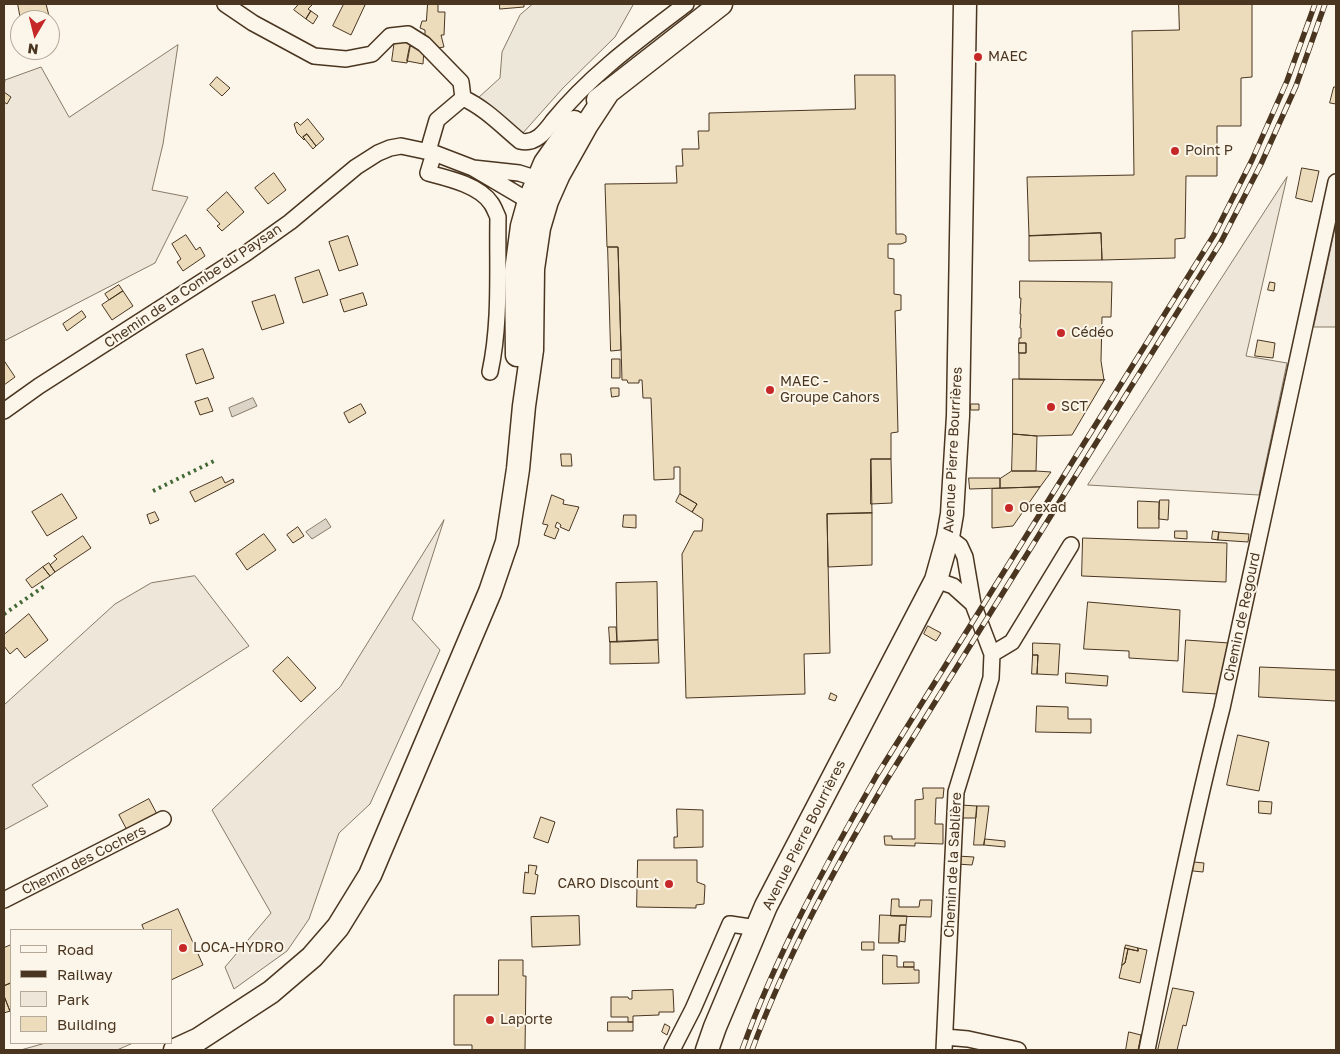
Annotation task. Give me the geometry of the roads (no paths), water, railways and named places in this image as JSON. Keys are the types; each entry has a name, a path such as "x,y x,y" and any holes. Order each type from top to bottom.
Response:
{"main road":[{"path":"538,201 538,179 545,163 574,122 609,91 722,4"},
{"name":"Avenue Pierre Bourrières","path":"707,1050 770,898 936,580 948,537 952,514 958,416 965,4"},
{"path":"175,1050 199,1039 271,992 312,957 338,927 370,875 486,601 507,542 518,468 524,406 517,359 516,271 522,226 559,174 609,91"}],"street":[{"path":"225,4 252,23 314,56 346,59 372,54 390,36 408,34 424,44 461,82 463,98"},
{"path":"463,98 473,102 520,141 534,140 544,132 594,79 638,40 686,4"},
{"path":"463,98 438,120 428,173 451,179 475,189 491,202 498,217 497,323 495,350 490,372"},
{"name":"Chemin de la Combe du Paysan","path":"4,411 39,386 245,254 290,222 356,167 390,148 401,146 431,152 473,168 538,201"},
{"name":"Chemin de la Combe du Paysan","path":"473,168 519,173 538,179"},
{"name":"Chemin de Regourd","path":"1147,1050 1336,182"},
{"name":"Chemin de la Sablière","path":"945,1044 956,792 991,678 992,654 973,604 965,557 960,546 948,537"},
{"path":"992,654 1012,642 1071,545"},
{"name":"Chemin de la Sablière","path":"936,580 953,586 973,604"},
{"name":"Chemin des Cochers","path":"4,900 163,819"},
{"path":"672,1050 693,1009 730,924 757,928"},
{"path":"945,1044 968,1039 1018,1050"}],"railway":[{"path":"742,1050 787,944 839,842 877,775 1214,235 1252,160 1287,81 1315,4"},
{"path":"752,1050 796,946 830,879 886,781 1221,242 1261,164 1296,86 1325,4"}],"place":[{"name":"MAEC","path":"978,57"},
{"name":"Point P","path":"1175,151"},
{"name":"Cédéo","path":"1061,333"},
{"name":"MAEC - Groupe Cahors","path":"770,390"},
{"name":"SCT","path":"1051,407"},
{"name":"Orexad","path":"1009,508"},
{"name":"CARO Discount","path":"669,884"},
{"name":"LOCA-HYDRO","path":"183,948"},
{"name":"Laporte","path":"490,1020"}]}
